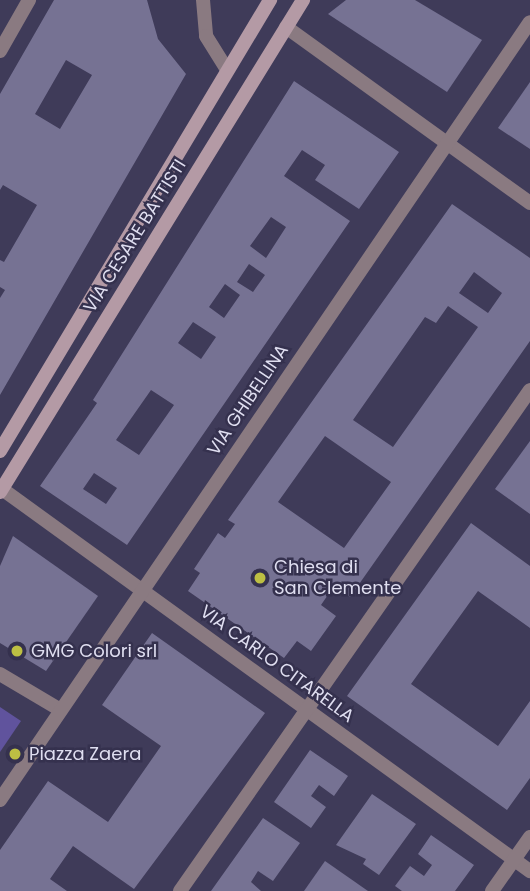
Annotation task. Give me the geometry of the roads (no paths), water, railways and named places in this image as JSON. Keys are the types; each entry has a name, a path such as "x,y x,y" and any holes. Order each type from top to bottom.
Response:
{"main road":[{"name":"VIA CESARE BATTISTI","path":"0,451 270,0"},
{"name":"VIA CESARE BATTISTI","path":"1,491 303,0"}],"street":[{"path":"0,51 29,0"},
{"path":"203,0 206,36 227,70"},
{"name":"VIA GHIBELLINA","path":"0,800 59,709 530,22"},
{"path":"286,27 530,203"},
{"path":"180,891 530,390"},
{"name":"VIA CARLO CITARELLA","path":"1,491 530,870"},
{"path":"0,674 59,709"},
{"path":"492,891 530,837"}],"place":[{"name":"Chiesa di San Clemente","path":"260,578"},
{"name":"GMG Colori srl","path":"17,651"},
{"name":"Piazza Zaera","path":"15,754"}]}
